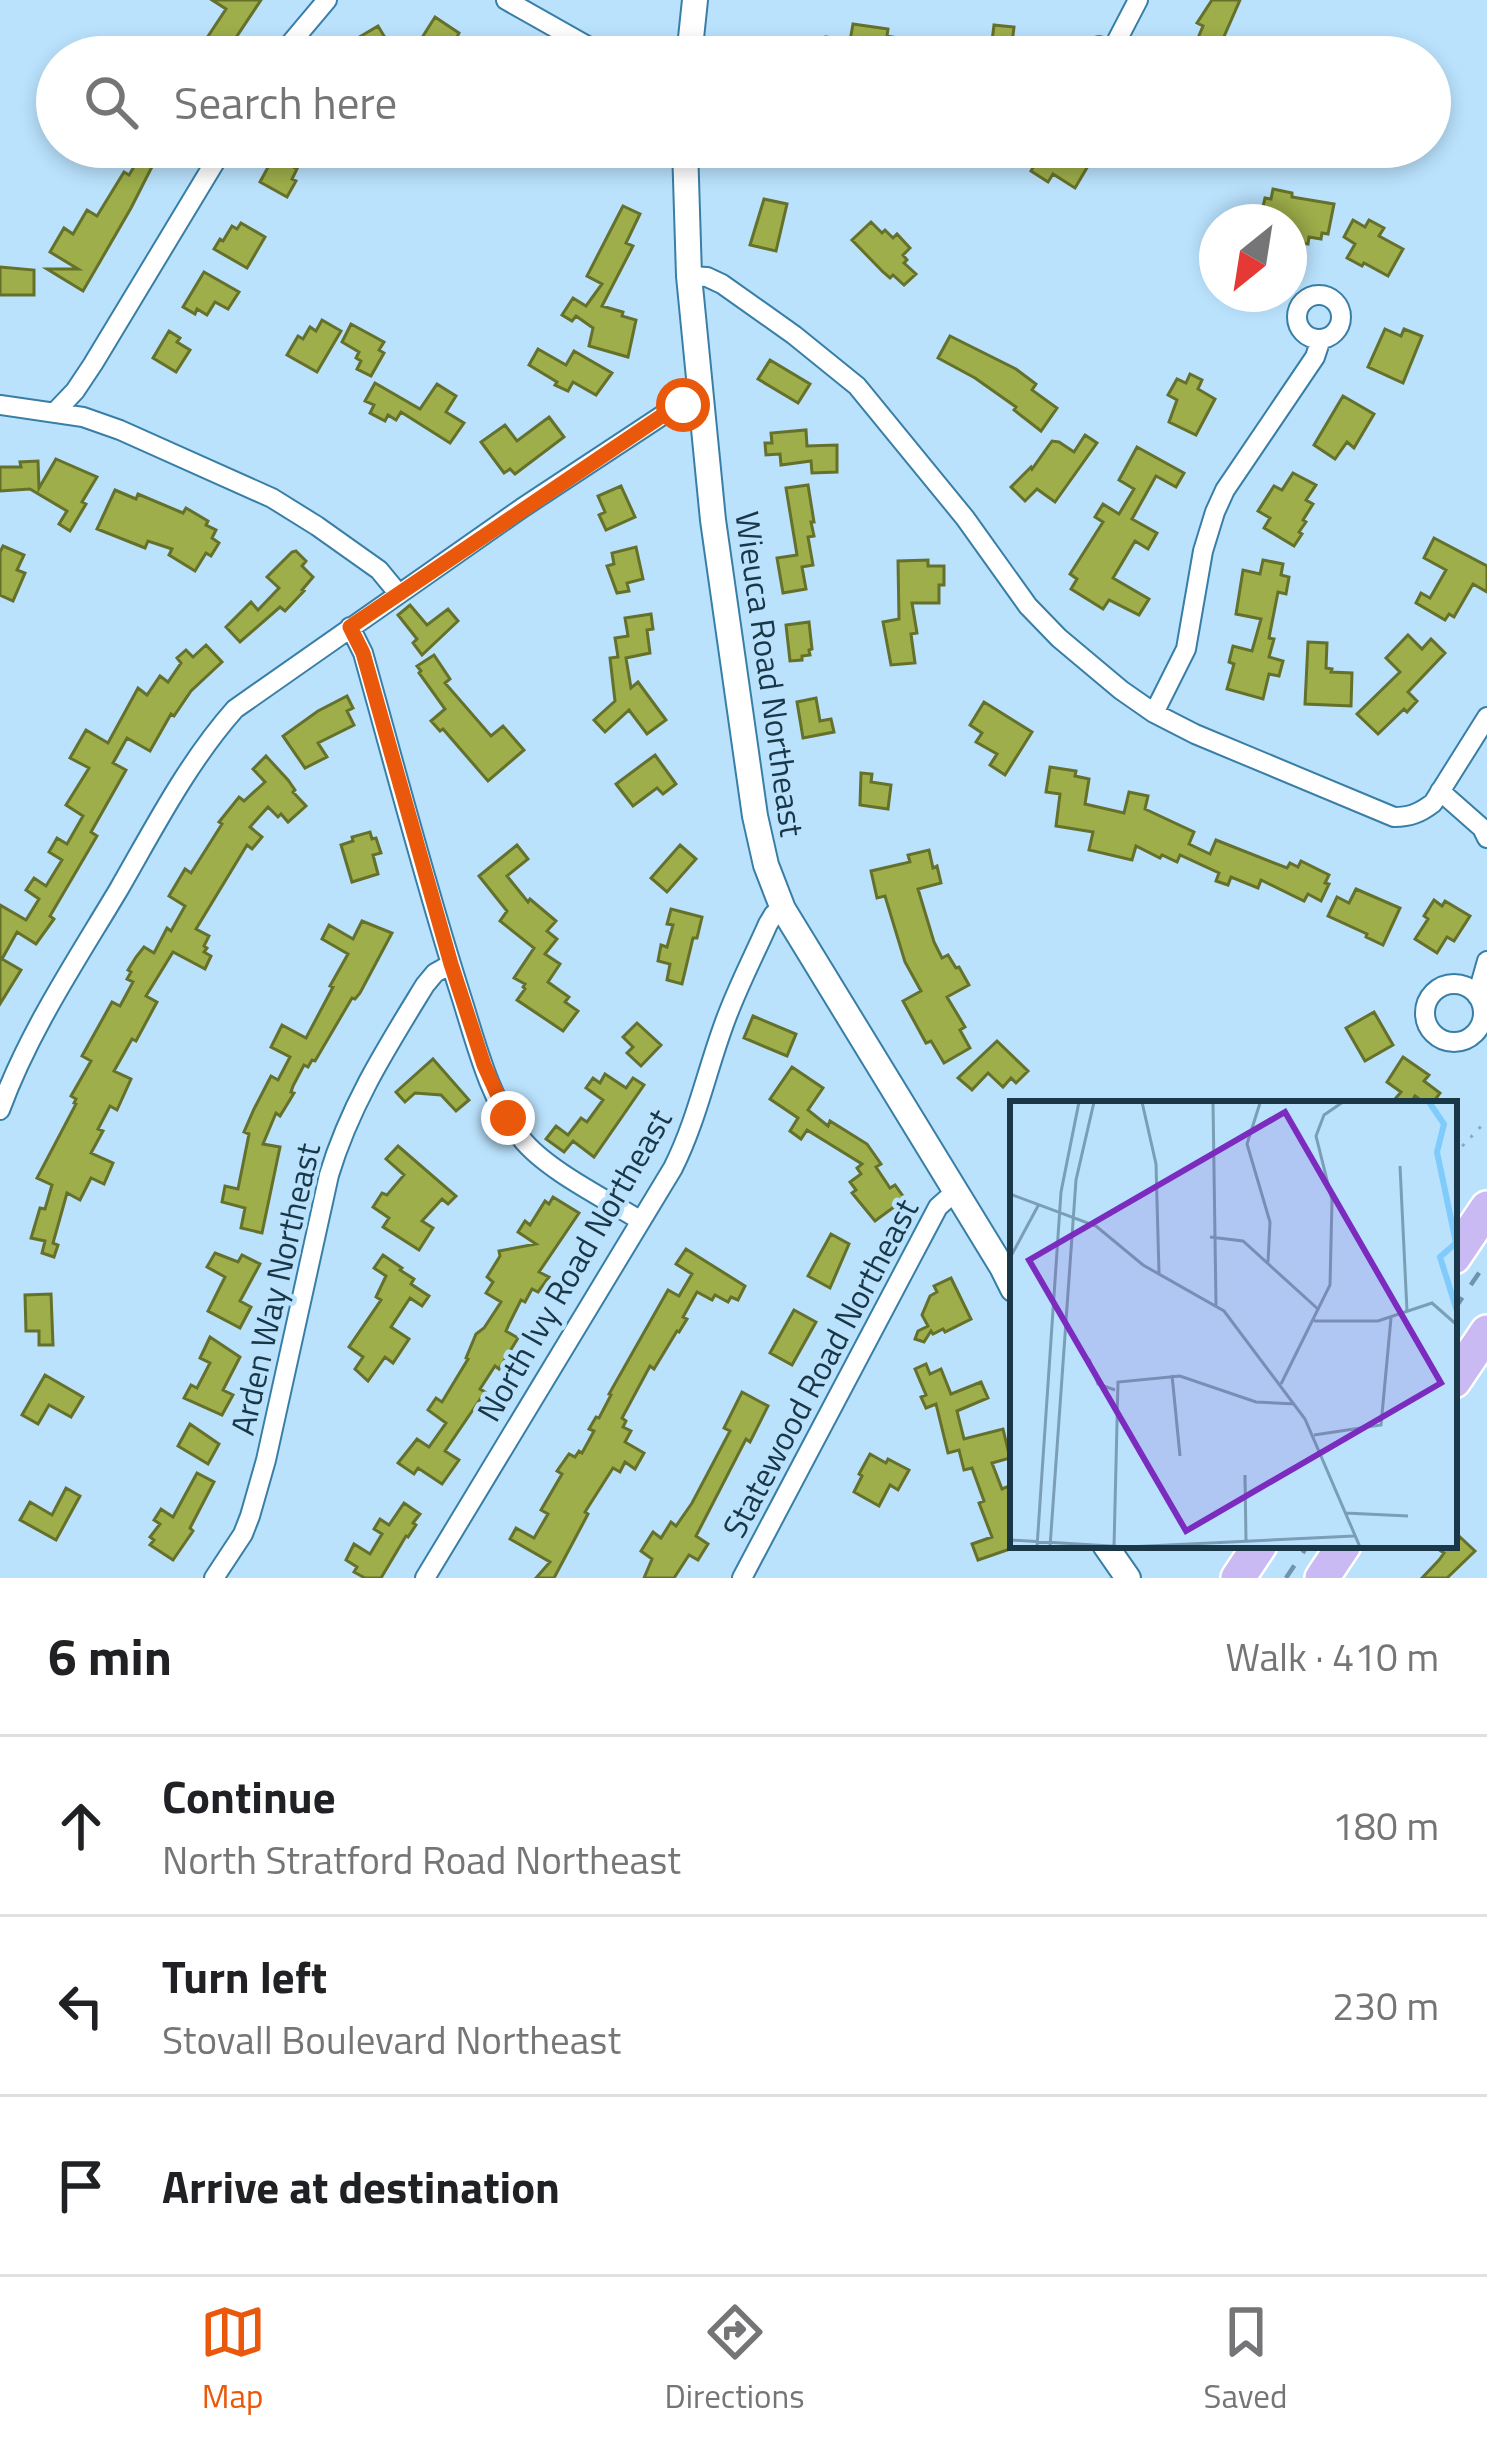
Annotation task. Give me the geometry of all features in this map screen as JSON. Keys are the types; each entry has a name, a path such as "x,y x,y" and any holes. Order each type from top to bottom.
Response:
{"highway":[{"path":"1457,1253 1487,1208"},
{"path":"1457,1377 1487,1332"},
{"path":"1238,1578 1258,1548"},
{"path":"1322,1578 1342,1548"}],"street":[{"path":"297,36 328,0"},
{"path":"506,0 570,36"},
{"path":"691,36 695,0"},
{"path":"1122,36 1138,0"},
{"path":"54,413 93,364 211,168"},
{"name":"Wieuca Road Northeast","path":"685,168 688,276 713,520 766,865 783,909 1010,1284"},
{"path":"688,276 722,284 835,366 965,518 1028,606 1074,651 1154,713 1382,814 1406,817 1433,803 1487,716"},
{"path":"1154,713 1186,650 1203,551 1215,512 1225,490 1316,357 1321,339"},
{"path":"0,1110 35,1029 221,724 250,697 398,593 666,413 701,401"},
{"path":"0,405 82,417 272,498 379,570 398,593"},
{"path":"350,627 363,653 484,1065 518,1135 545,1161 641,1221"},
{"path":"1440,791 1487,838"},
{"name":"North Ivy Road Northeast","path":"425,1578 686,1142 723,1025 768,924 783,909"},
{"path":"1477,996 1487,961"},
{"name":"Arden Way Northeast","path":"214,1578 250,1516 341,1136 363,1087 425,985 451,964"},
{"name":"Statewood Road Northeast","path":"742,1578 938,1207 956,1191"},
{"path":"1107,1548 1128,1578"}],"path":[{"path":"1457,1152 1487,1120"}],"building":[{"path":"212,0 261,0 237,36 208,36 226,9"},
{"path":"1212,0 1240,0 1224,36 1199,36 1203,26 1197,23"},
{"path":"435,17 459,33 458,36 423,36"},
{"path":"853,24 888,29 887,36 851,36"},
{"path":"994,25 1014,27 1013,36 993,36"},
{"path":"378,26 384,36 361,36"},
{"path":"133,168 151,168 83,291 47,269 78,269 50,252 64,228 73,234 87,210 97,216 124,172 129,175"},
{"path":"268,168 297,169 287,197 260,182"},
{"path":"1087,168 1075,188 1053,174 1048,182 1031,171"},
{"path":"1273,189 1334,204 1328,234 1322,233 1321,239 1309,237 1307,244 1307,204 1264,204 1265,198 1271,199"},
{"path":"764,199 787,204 776,251 750,245"},
{"path":"623,206 640,214 626,243 633,246 602,306 636,320 628,357 589,346 593,328 576,316 572,321 562,315 573,298 586,306 602,284 587,276"},
{"path":"1353,220 1365,227 1369,220 1384,228 1379,236 1403,249 1388,276 1347,258 1355,244 1344,237"},
{"path":"871,222 882,233 885,230 893,238 897,234 910,248 903,255 904,263 916,274 904,285 883,272 852,240"},
{"path":"241,223 265,237 247,268 214,249 232,226 237,229"},
{"path":"0,267 34,270 34,295 0,295"},
{"path":"204,272 239,292 228,309 215,302 207,315 183,307"},
{"path":"322,320 341,331 317,372 287,355 298,336 303,339 310,327 316,331"},
{"path":"351,324 384,342 379,350 384,353 371,376 357,369 359,352 342,342"},
{"path":"1385,329 1401,336 1404,329 1422,336 1403,383 1368,367"},
{"path":"169,331 190,350 176,372 153,358"},
{"path":"950,336 1036,384 1032,390 1057,408 1041,431 1016,407 938,358"},
{"path":"538,349 566,365 574,351 612,373 596,395 573,382 568,391 529,365"},
{"path":"770,360 810,384 798,403 758,379"},
{"path":"1190,374 1202,380 1198,389 1215,399 1196,435 1169,422 1177,400 1168,395 1177,379 1186,383"},
{"path":"375,383 420,409 437,384 456,396 446,412 464,423 450,443 401,412 396,420 388,415 385,421 370,413 374,405 365,401"},
{"path":"1343,396 1374,414 1354,448 1347,442 1335,459 1314,445"},
{"path":"549,417 564,437 515,474 510,469 504,473 481,442 505,425 517,441"},
{"path":"806,430 807,446 837,445 837,472 812,473 811,461 781,465 780,454 766,455 765,443 772,443 771,433"},
{"path":"1085,435 1097,443 1055,502 1037,489 1025,501 1011,487 1032,469 1052,441 1074,452"},
{"path":"1137,447 1184,473 1176,487 1156,476 1132,519 1157,533 1148,549 1135,541 1113,578 1149,599 1139,615 1109,600 1103,609 1071,589 1077,579 1070,574 1103,522 1095,517 1103,504 1119,514 1134,489 1119,480"},
{"path":"56,459 97,477 70,531 59,524 67,511 30,489 0,491 0,467 38,461 39,488"},
{"path":"1293,473 1316,485 1306,500 1313,504 1294,546 1264,528 1270,518 1258,511 1274,486 1282,490"},
{"path":"808,485 814,522 814,536 808,537 813,565 802,567 806,589 783,593 777,558 797,555 786,488"},
{"path":"621,486 635,517 606,530 598,496"},
{"path":"115,490 183,513 186,508 208,521 206,525 216,530 212,538 219,543 195,571 169,555 172,549 148,541 145,548 97,529"},
{"path":"1434,538 1487,566 1487,592 1473,584 1454,617 1449,614 1445,620 1416,603 1421,593 1430,598 1446,570 1424,558"},
{"path":"3,546 24,555 17,570 25,573 13,601 0,595"},
{"path":"636,547 643,579 627,583 629,591 617,593 607,566 614,564 612,553"},
{"path":"296,551 313,577 285,611 280,607 240,642 226,627 251,602 258,610 279,588 267,577"},
{"path":"928,560 928,566 944,566 939,603 912,603 915,663 891,665 883,622 899,619 898,561"},
{"path":"1263,560 1283,564 1281,575 1289,577 1286,594 1278,592 1269,638 1274,639 1269,657 1283,661 1279,676 1269,674 1263,699 1227,689 1233,646 1252,651 1261,619 1236,614 1243,570 1260,574"},
{"path":"410,605 427,625 448,609 458,621 422,655 413,643 417,639 398,615"},
{"path":"651,614 650,653 626,658 631,688 638,682 666,720 647,734 629,710 605,732 594,720 615,701 610,658 618,657 615,638 628,636 625,618"},
{"path":"809,622 810,655 790,661 786,625"},
{"path":"1408,635 1422,649 1431,639 1445,653 1408,692 1417,701 1378,734 1357,714 1400,672 1386,658"},
{"path":"1308,642 1327,643 1326,668 1331,672 1352,673 1351,706 1305,704"},
{"path":"206,645 222,662 171,714 150,751 127,738 113,763 126,770 91,832 97,836 50,916 54,919 36,944 17,932 2,959 21,970 0,1004 0,905 26,920 39,899 26,890 34,878 46,886 62,860 49,852 57,838 67,844 83,816 66,805 89,768 70,758 86,730 108,743 138,688 147,695 160,676 168,682 181,663 177,658 186,650 193,657"},
{"path":"434,655 450,679 445,683 491,736 503,726 524,750 488,781 431,721 445,709 417,666"},
{"path":"347,696 354,725 318,743 327,757 305,768 283,736"},
{"path":"816,698 820,721 831,719 834,732 803,738 797,702"},
{"path":"984,702 1032,732 1005,775 990,765 997,754 976,742 982,733 970,725"},
{"path":"655,755 676,784 663,794 657,788 633,806 616,784"},
{"path":"266,756 306,806 288,822 268,807 250,827 262,837 252,849 247,845 196,929 209,936 204,952 211,956 205,969 173,952 146,996 157,1002 114,1071 131,1079 117,1110 110,1106 91,1153 113,1163 104,1184 91,1178 80,1200 67,1193 53,1243 58,1245 54,1257 42,1253 45,1241 31,1238 52,1185 37,1178 76,1104 71,1096 91,1061 82,1056 112,1002 120,1006 133,982 127,979 128,970 136,957 144,947 154,953 185,906 169,896 185,869 191,873 239,797 244,801 265,782 253,769"},
{"path":"1050,767 1076,771 1075,776 1089,779 1085,804 1124,813 1129,792 1148,796 1145,809 1194,832 1189,844 1210,854 1216,840 1287,868 1290,863 1298,867 1301,861 1329,875 1325,883 1329,884 1321,901 1308,894 1304,901 1261,880 1258,888 1231,877 1228,885 1216,881 1219,873 1180,855 1177,862 1136,846 1132,860 1089,850 1093,832 1056,826 1060,794 1046,792"},
{"path":"861,773 872,774 871,782 891,785 888,809 860,805"},
{"path":"370,832 381,853 373,855 378,874 352,882 341,845"},
{"path":"517,845 528,859 507,876 528,902 530,899 556,921 547,931 557,939 545,954 560,964 548,982 569,997 565,1002 578,1011 563,1031 517,1000 525,984 514,978 534,948 500,921 507,911 479,876"},
{"path":"680,845 696,859 667,892 651,878"},
{"path":"929,850 941,883 918,889 942,958 948,955 969,985 947,997 965,1027 960,1030 970,1048 944,1063 931,1041 926,1043 903,1001 921,991 905,962 885,896 877,898 871,871 910,862 908,855"},
{"path":"1356,889 1400,908 1383,945 1328,916 1337,897 1349,903"},
{"path":"1434,900 1470,916 1454,941 1447,937 1437,953 1415,939"},
{"path":"671,909 702,917 682,984 667,980 670,964 658,961 673,925 667,924"},
{"path":"362,921 392,933 360,993 352,998 315,1061 304,1065 280,1116 276,1113 263,1144 280,1147 262,1233 241,1228 245,1208 222,1202 225,1186 238,1189 249,1134 244,1132 254,1109 271,1076 278,1080 290,1057 271,1047 282,1025 306,1038 333,987 348,954 322,939 329,925 353,939"},
{"path":"1374,1012 1393,1045 1365,1061 1346,1028"},
{"path":"753,1016 796,1034 787,1056 744,1038"},
{"path":"637,1023 661,1045 641,1066 627,1053 633,1047 623,1037"},
{"path":"997,1041 1028,1071 1016,1083 1011,1078 1003,1087 988,1073 972,1090 958,1078"},
{"path":"1403,1057 1429,1075 1424,1081 1440,1093 1434,1101 1415,1096 1412,1101 1398,1101 1401,1092 1387,1082"},
{"path":"433,1059 469,1100 456,1111 441,1095 415,1093 405,1102 396,1092"},
{"path":"792,1067 823,1088 808,1110 828,1126 830,1121 867,1144 890,1188 895,1185 905,1199 875,1221 852,1193 856,1190 850,1182 861,1174 857,1168 862,1164 807,1130 801,1139 790,1131 798,1118 770,1099"},
{"path":"605,1074 626,1088 633,1078 644,1085 594,1157 573,1141 564,1152 546,1139 556,1126 568,1135 581,1118 587,1122 603,1100 586,1088 593,1078 600,1083"},
{"path":"398,1146 456,1196 448,1204 442,1199 422,1221 433,1228 419,1250 383,1227 389,1218 373,1207 404,1175 386,1159"},
{"path":"553,1197 579,1213 539,1272 549,1277 538,1292 532,1289 525,1302 521,1300 509,1324 506,1331 518,1338 480,1389 485,1392 445,1451 459,1460 442,1484 418,1468 414,1474 398,1463 417,1439 429,1447 446,1423 428,1410 436,1398 442,1402 468,1359 476,1334 501,1302 486,1293 493,1282 487,1277 499,1251 536,1244 518,1232"},
{"path":"831,1234 849,1244 830,1288 808,1276"},
{"path":"686,1249 745,1286 738,1300 731,1297 728,1302 697,1292 683,1317 687,1319 654,1369 650,1366 622,1418 626,1421 623,1427 631,1431 625,1442 644,1453 635,1469 625,1462 620,1472 613,1468 585,1512 554,1578 536,1578 550,1562 510,1539 516,1528 534,1538 548,1514 541,1510 562,1474 557,1471 569,1454 582,1453 594,1431 589,1429 668,1290 679,1296 692,1274 676,1264"},
{"path":"215,1253 238,1262 242,1255 260,1264 240,1301 251,1307 240,1328 208,1311 225,1277 207,1267"},
{"path":"383,1255 429,1296 422,1306 410,1298 391,1327 409,1339 393,1363 385,1357 368,1381 355,1369 363,1357 349,1347 381,1300 376,1297 386,1276 374,1268"},
{"path":"951,1278 971,1319 945,1332 931,1331 924,1342 915,1339 928,1326 922,1315 930,1296 937,1292 934,1286"},
{"path":"51,1294 53,1345 39,1345 39,1331 26,1331 25,1295"},
{"path":"794,1310 816,1322 792,1365 770,1353"},
{"path":"210,1337 240,1357 223,1390 233,1395 222,1415 184,1398 191,1385 197,1388 210,1363 200,1358"},
{"path":"926,1364 930,1374 941,1369 951,1394 981,1382 988,1398 957,1411 964,1439 1003,1429 1010,1458 992,1463 1002,1489 1010,1489 1013,1548 978,1560 972,1544 992,1537 979,1503 984,1501 972,1468 964,1470 959,1450 948,1453 936,1404 926,1408 915,1369"},
{"path":"45,1375 83,1397 71,1417 49,1405 38,1424 22,1415"},
{"path":"742,1392 768,1406 696,1536 708,1544 698,1560 689,1555 674,1578 644,1578 652,1559 641,1551 653,1532 661,1538 671,1522 676,1526 692,1503 730,1431 724,1428"},
{"path":"190,1424 219,1444 208,1464 178,1446"},
{"path":"870,1454 909,1470 898,1490 890,1485 879,1506 854,1492"},
{"path":"197,1473 214,1482 190,1528 193,1531 173,1560 150,1545 160,1524 154,1520 161,1509 173,1517"},
{"path":"66,1488 80,1496 56,1540 20,1520 30,1502 52,1515"},
{"path":"404,1503 420,1514 381,1578 354,1572 357,1567 346,1560 354,1544 370,1554 382,1534 374,1529 380,1519 389,1525"},
{"path":"1460,1537 1475,1551 1447,1578 1422,1578 1444,1548 1457,1548"}],"railway":[{"path":"1457,1306 1487,1261"},
{"path":"1286,1578 1306,1548"}],"route":[{"path":"508,1118 484,1065 451,964 363,653 350,627 522,508 683,405"}]}
